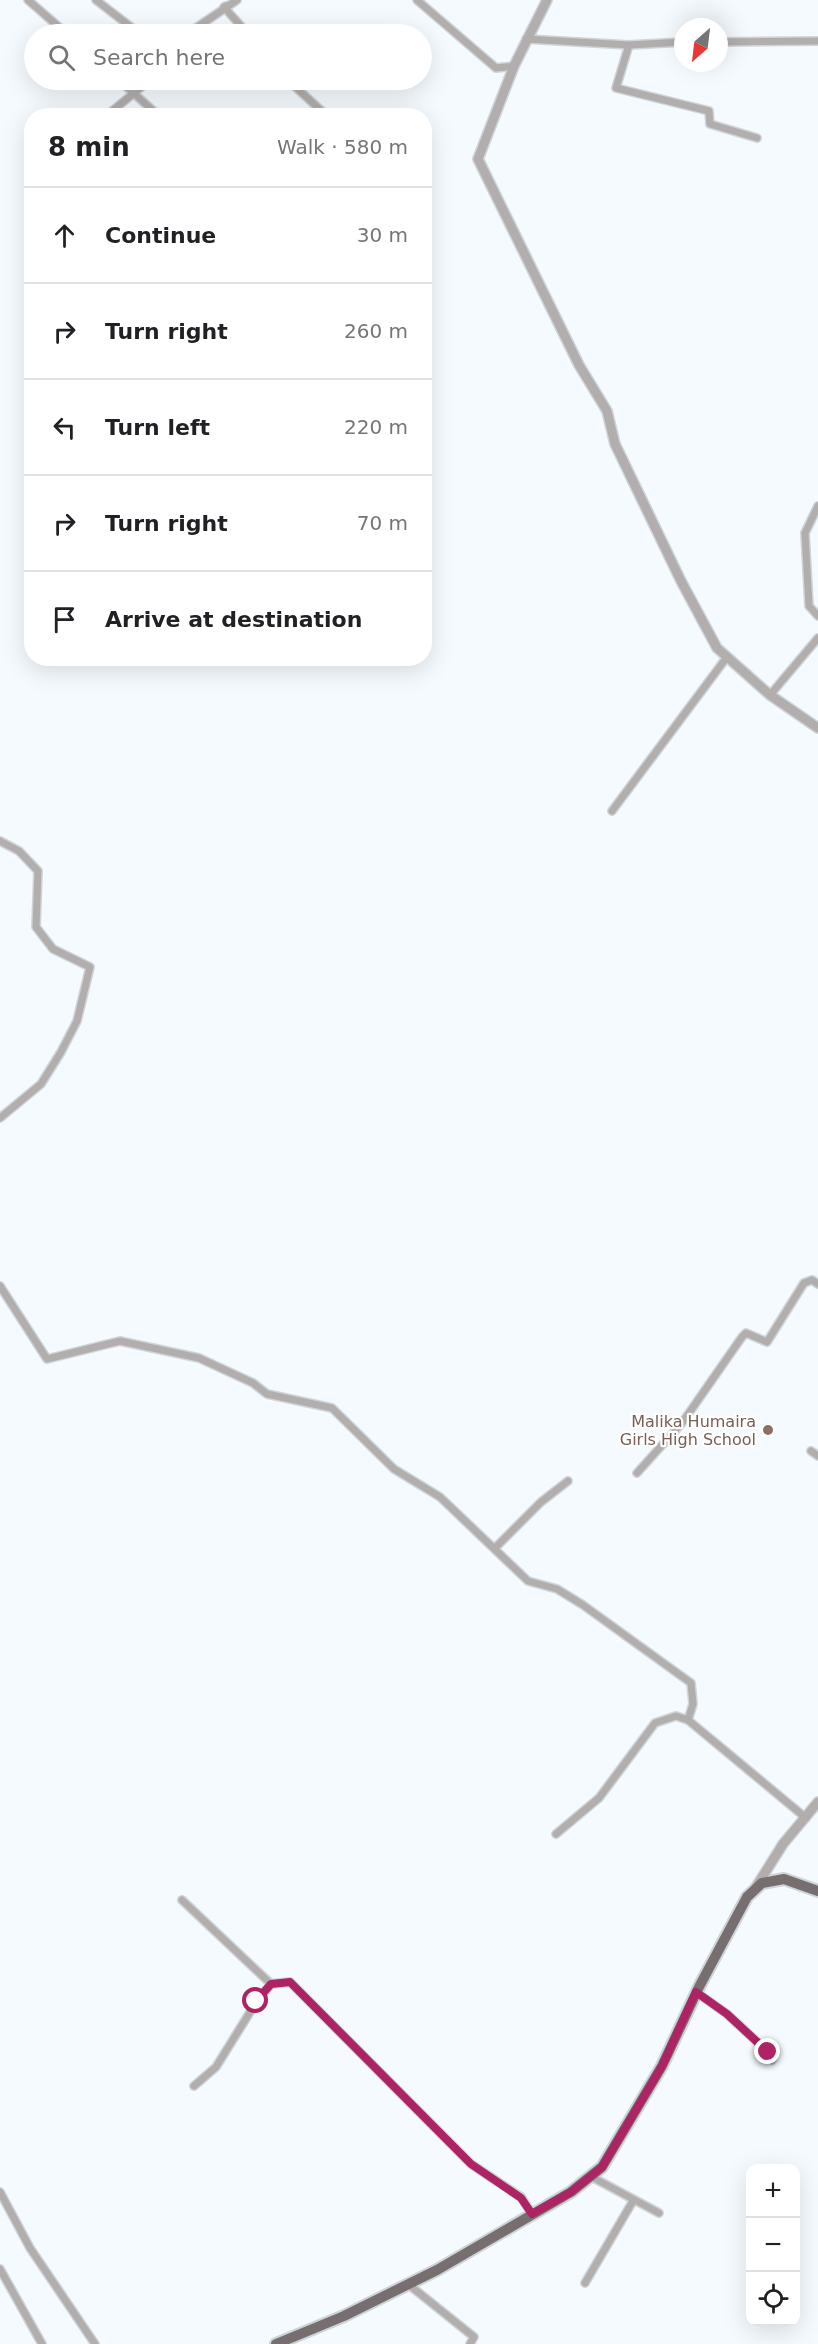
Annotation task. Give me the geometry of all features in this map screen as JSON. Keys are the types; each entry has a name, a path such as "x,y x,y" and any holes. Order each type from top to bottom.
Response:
{"main road":[{"path":"276,2344 292,2335 344,2316 408,2284 571,2192 602,2167 662,2066 696,1992 747,1897 762,1883 784,1879 818,1891"}],"street":[{"path":"28,0 56,24"},
{"path":"96,0 127,24"},
{"path":"417,0 496,68 514,66"},
{"path":"547,0 514,66 478,159 579,365 606,411 615,444 681,581 717,648 770,695 818,728"},
{"path":"201,24 233,1"},
{"path":"224,7 239,24"},
{"path":"526,39 629,45 674,42"},
{"path":"728,42 818,41"},
{"path":"629,45 616,88 709,111 710,124 757,138"},
{"path":"130,90 150,108"},
{"path":"116,108 138,90"},
{"path":"299,90 318,108"},
{"path":"818,506 805,533 809,606 818,616"},
{"path":"770,695 818,638"},
{"path":"612,811 727,657"},
{"path":"0,841 19,851 38,870 36,927 53,949 90,967 77,1022 61,1052 41,1084 0,1118"},
{"path":"637,1473 682,1423 742,1337 746,1333 767,1342 804,1283 812,1280 818,1284"},
{"path":"0,1286 47,1359 120,1341 199,1358 253,1383 267,1395 332,1408 394,1469 440,1497 528,1581 557,1589 583,1605 691,1683 693,1704 688,1720"},
{"path":"810,1451 818,1456"},
{"path":"495,1548 541,1502 568,1480"},
{"path":"556,1834 599,1798 655,1723 676,1716 688,1720 806,1818"},
{"path":"755,1890 783,1844 818,1802"},
{"path":"182,1900 271,1984"},
{"path":"194,2086 216,2067 256,2001 271,1984 290,1982 471,2164 521,2198 532,2214"},
{"path":"696,1992 727,2014 768,2052 772,2060"},
{"path":"590,2176 659,2213"},
{"path":"0,2192 30,2248 95,2344"},
{"path":"585,2283 633,2201"},
{"path":"0,2269 42,2344"},
{"path":"408,2284 474,2337 470,2344"}],"place":[{"name":"Malika Humaira Girls High School","path":"768,1430"}],"route":[{"path":"256,2001 271,1984 290,1982 471,2164 498,2180 521,2198 532,2214 571,2192 602,2167 662,2066 696,1992 727,2014 768,2052"}]}
